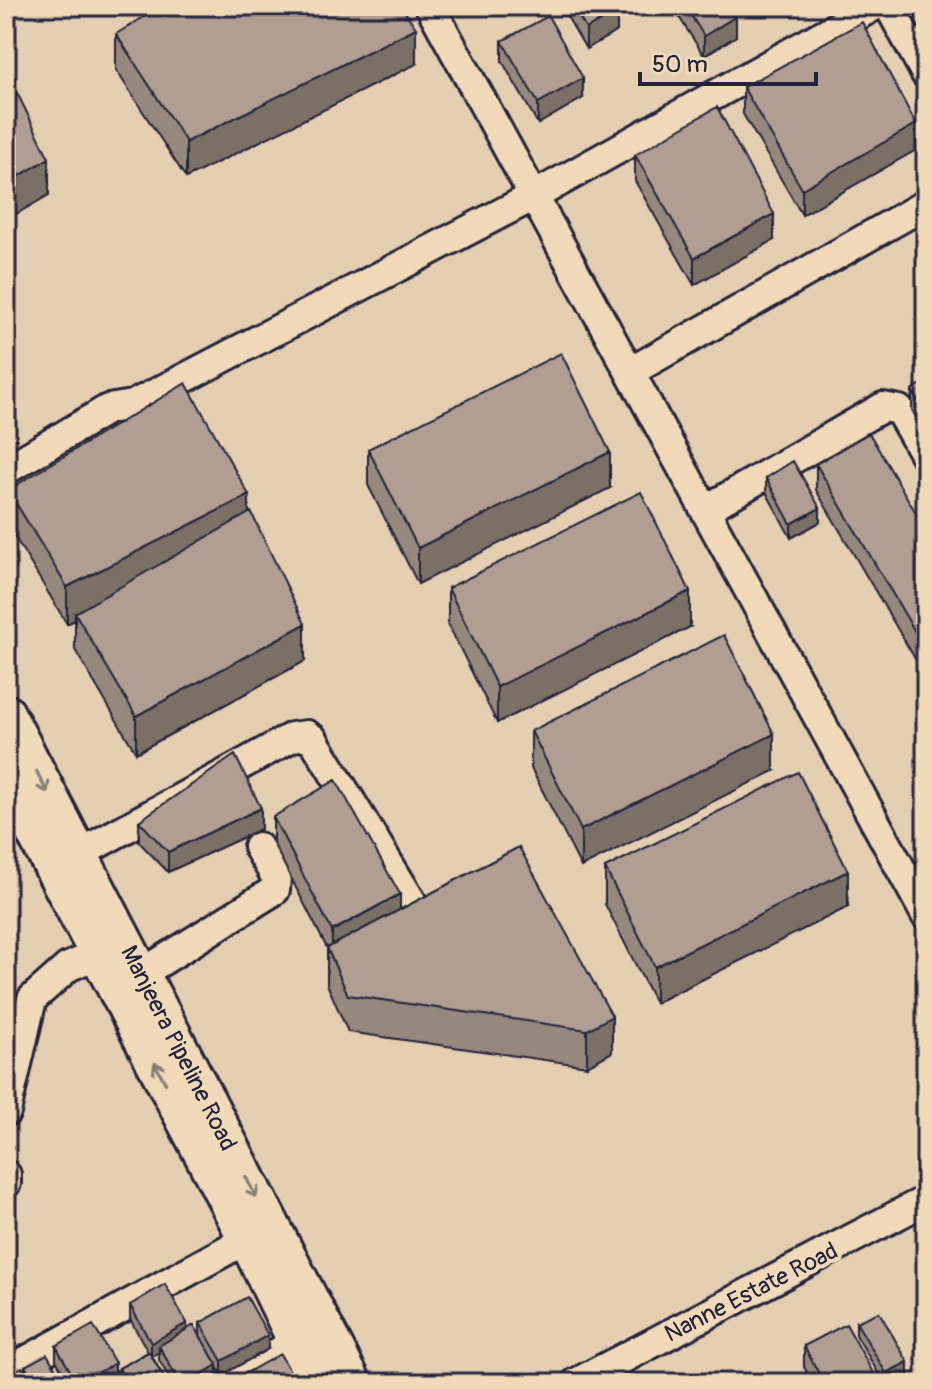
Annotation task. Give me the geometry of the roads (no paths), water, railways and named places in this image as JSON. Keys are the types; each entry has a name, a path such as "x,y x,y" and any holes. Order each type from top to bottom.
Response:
{"main road":[{"name":"Manjeera Pipeline Road","path":"6,713 141,974 247,1239 294,1343 316,1383"},
{"name":"Manjeera Pipeline Road","path":"6,778 98,954 192,1104 353,1383"}],"street":[{"path":"430,6 926,915"},
{"path":"6,470 108,409 133,405 534,196 874,6"},
{"path":"889,6 926,74"},
{"path":"630,372 926,204"},
{"path":"705,510 883,407 899,410 926,394"},
{"path":"6,492 115,426 133,405"},
{"path":"899,410 926,457"},
{"path":"79,854 280,743 307,735 313,739 418,912"},
{"path":"141,974 275,890 276,877 258,847"},
{"path":"6,1112 32,999 68,967 98,954"},
{"path":"6,1175 6,1183"},
{"name":"Nanne Estate Road","path":"576,1383 926,1200"},
{"path":"6,1372 247,1239"},
{"path":"226,1383 294,1343"}]}
